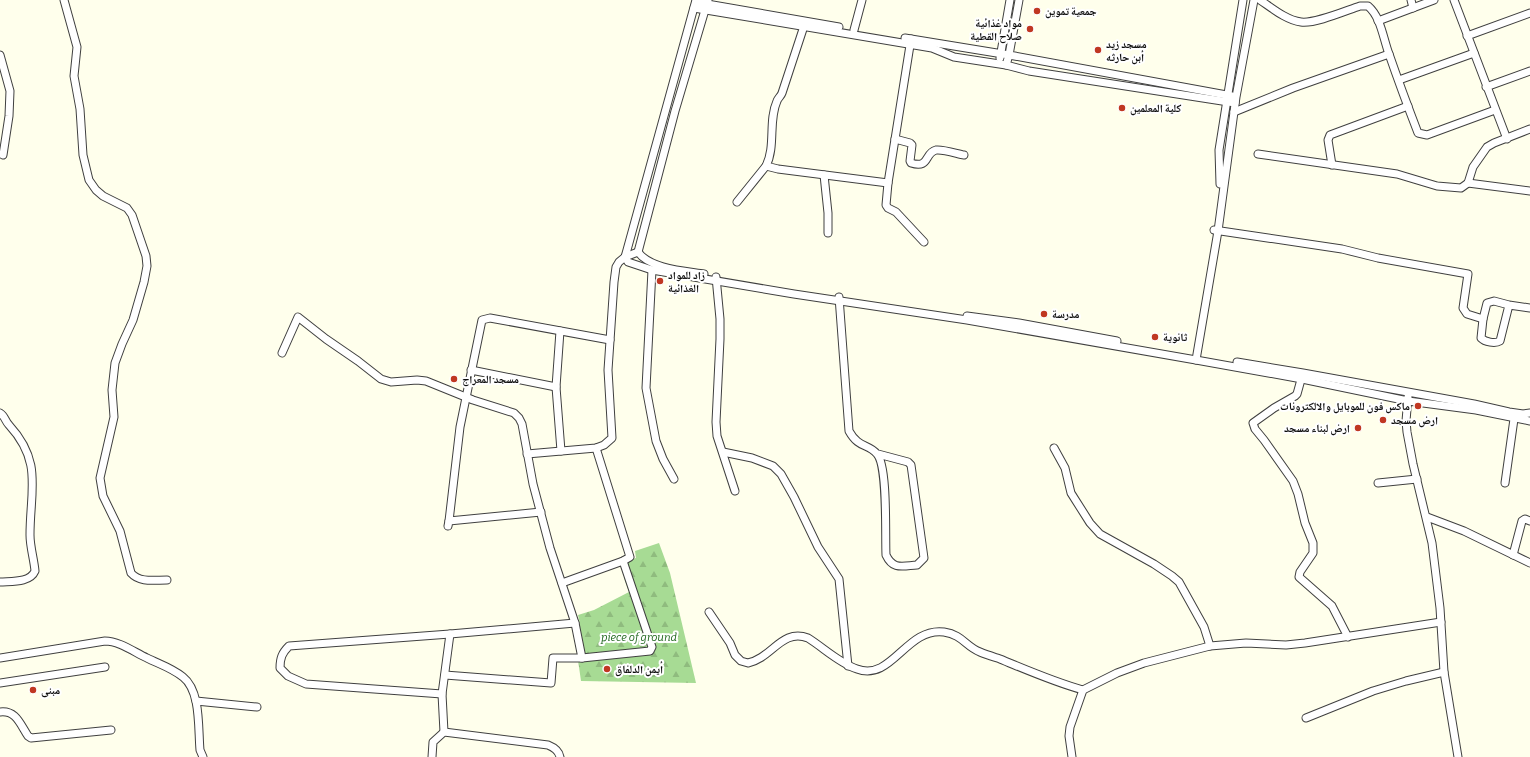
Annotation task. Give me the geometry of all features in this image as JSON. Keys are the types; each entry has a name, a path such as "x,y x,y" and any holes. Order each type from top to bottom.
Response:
{"street":[{"path":"64,0 77,47 74,76 80,109 83,155 87,174 96,190 103,196 127,208 132,215 146,256 147,266 133,320 115,362 112,390 114,416 102,465 100,478 101,488 107,506 120,531 131,573 135,577 142,580 167,580"},
{"path":"854,30 862,0"},
{"path":"1002,65 1001,54 1010,0"},
{"path":"1002,65 1009,55 1019,0"},
{"path":"1216,230 1220,180 1219,150 1244,0"},
{"path":"1194,357 1254,0"},
{"path":"1260,0 1288,17 1300,22 1310,22 1360,6 1368,6 1373,10 1418,133 1422,135 1427,135 1495,110"},
{"path":"1411,0 1413,8"},
{"path":"1378,22 1434,0"},
{"path":"1454,0 1506,139"},
{"path":"527,454 596,448 604,445 612,438 608,370 616,267 625,257 696,3 854,30 911,42 954,56 1029,71 1236,100"},
{"path":"707,4 804,26 1009,55 1227,99"},
{"path":"638,252 675,111 707,4"},
{"path":"1468,36 1530,13"},
{"path":"736,202 766,166 770,156 773,117 777,100 782,93 804,26"},
{"path":"911,42 888,183 886,205 888,208 896,212 924,242"},
{"path":"1399,80 1474,53"},
{"path":"1234,112 1293,88 1389,54"},
{"path":"0,55 10,90 9,116 3,155"},
{"path":"1486,86 1530,71"},
{"path":"1332,165 1328,140 1330,135 1408,106"},
{"path":"1258,154 1397,174 1437,186 1462,188 1468,183 1473,167 1487,147 1530,129"},
{"path":"895,139 910,143 912,145 910,161 911,163 917,165 925,162 931,153 938,150 964,155"},
{"path":"766,166 778,169 888,183"},
{"path":"824,175 828,214 828,233"},
{"path":"1468,183 1530,191"},
{"path":"1216,230 1342,249 1378,258 1468,274 1462,308 1467,314 1483,319"},
{"path":"625,257 638,252"},
{"path":"638,252 645,260 654,264 716,279"},
{"path":"625,257 628,262 652,270 716,279 1194,357 1302,376 1530,421"},
{"path":"652,270 646,388 656,441 663,459 674,479"},
{"path":"716,279 720,319 716,422 717,436 735,491"},
{"path":"839,299 849,431 854,440 878,454 908,462 911,465 924,558 916,565 894,566 889,563 886,555 883,473 878,454"},
{"path":"1509,305 1499,342 1496,343 1482,339 1483,319 1487,303 1494,301 1530,308"},
{"path":"282,353 298,317 358,361 381,380 386,382 421,380 438,385 466,398 514,413 519,418 522,424 533,484 575,623 582,658"},
{"path":"541,512 449,524 460,427 481,322 485,318 490,318 610,340"},
{"path":"560,331 556,387 561,451"},
{"path":"472,370 556,387"},
{"path":"1302,376 1297,394 1295,396 1274,408 1253,423 1255,429 1293,481 1298,494 1305,524 1313,543 1313,553 1300,572 1299,577 1332,606 1348,637"},
{"path":"1408,397 1474,404 1522,414 1530,413"},
{"path":"1408,397 1407,432 1427,516 1437,574 1444,672 1458,757"},
{"path":"0,413 4,415 7,423 23,442 30,464 33,489 30,537 35,571 33,575 27,579 0,582"},
{"path":"1505,484 1514,418"},
{"path":"562,583 623,561 630,557 596,448"},
{"path":"1054,448 1065,468 1071,493 1090,523 1100,534 1154,564 1179,582 1204,627 1210,646"},
{"path":"723,452 752,458 773,466 781,474 818,547 839,579 848,666"},
{"path":"1378,483 1417,479"},
{"path":"1427,516 1464,531 1530,563"},
{"path":"1513,555 1522,522 1524,519 1530,521"},
{"path":"445,675 551,682 553,658 582,658 650,651 651,649 623,561"},
{"path":"708,612 730,643 735,655 741,661 750,662 771,650 790,636 801,635 808,638 848,666 862,671 876,670 886,665 920,636 935,632 944,632 961,638 970,646 982,653 1083,690"},
{"path":"1072,757 1069,744 1070,727 1083,690 1117,673 1144,663 1210,646 1246,643 1286,645 1441,622"},
{"path":"442,694 306,684 288,676 280,668 280,659 282,654 289,646 575,623"},
{"path":"444,732 442,694 450,634"},
{"path":"0,658 74,645 109,641 122,646 182,676 191,687 196,701 200,750 203,757"},
{"path":"0,683 105,667"},
{"path":"1306,718 1374,691 1406,681 1444,672"},
{"path":"196,701 257,707"},
{"path":"0,712 8,711 12,713 31,738 111,730"},
{"path":"432,757 433,742 444,732 548,745 554,748 560,754 560,757"}],"green space":[{"name":"piece of ground","path":"659,543 670,573 696,683 581,681 574,632 579,629 580,624 578,615 594,610 629,592 624,578 631,576 626,561 636,558 635,551"}],"place":[{"name":"جمعية تموين","path":"1037,11"},
{"name":"مواد غذائية صلاح القطية","path":"1030,29"},
{"name":"مسجد زيد أبن حارثه","path":"1098,50"},
{"name":"كلية المعلمين","path":"1122,108"},
{"name":"زاد للمواد الغذائية","path":"660,281"},
{"name":"مدرسة","path":"1044,314"},
{"name":"ثانوية","path":"1155,337"},
{"name":"مسجد المعراج","path":"454,379"},
{"name":"ماكس فون للموبايل والالكترونات","path":"1418,406"},
{"name":"ارض مسجد","path":"1383,420"},
{"name":"ارض لبناء مسجد","path":"1358,428"},
{"name":"أيمن الدلفاق","path":"607,669"},
{"name":"مبنى","path":"33,690"}]}
